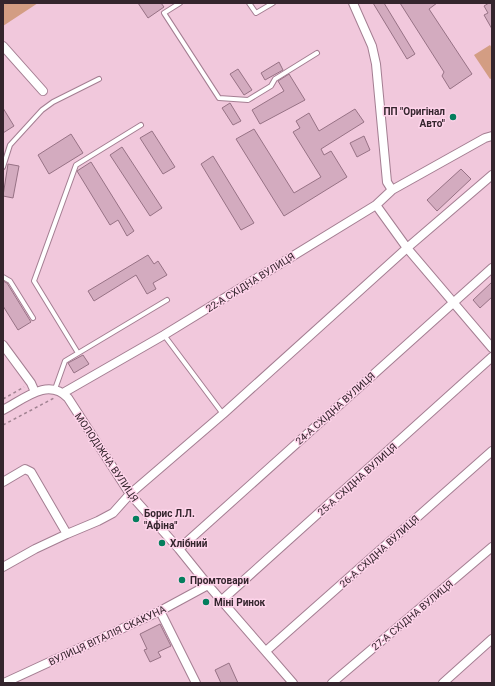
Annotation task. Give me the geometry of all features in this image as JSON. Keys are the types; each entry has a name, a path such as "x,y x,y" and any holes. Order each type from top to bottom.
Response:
{"street":[{"path":"354,3 372,46 376,64 387,182 392,190"},
{"path":"3,46 43,91"},
{"name":"22-А СХІДНА ВУЛИЦЯ","path":"63,393 164,335 376,206 392,190 485,138 492,136"},
{"path":"3,567 35,549 113,513 130,494 224,414 407,248 492,176"},
{"path":"376,206 407,248 492,348"},
{"name":"24-А СХІДНА ВУЛИЦЯ","path":"179,549 492,268"},
{"path":"3,345 31,383 35,392"},
{"name":"25-А СХІДНА ВУЛИЦЯ","path":"222,600 492,357"},
{"path":"3,410 35,392 45,389 55,389 63,393"},
{"name":"МОЛОДІЖНА ВУЛИЦЯ","path":"63,393 68,398 130,494 293,683"},
{"name":"26-А СХІДНА ВУЛИЦЯ","path":"266,651 492,451"},
{"path":"3,482 25,469 31,472 67,534"},
{"name":"27-А СХІДНА ВУЛИЦЯ","path":"332,683 492,547"},
{"name":"ВУЛИЦЯ ВІТАЛІЯ СКАКУНА","path":"4,683 160,611 208,585"},
{"path":"160,611 196,683"},
{"path":"443,683 492,639"}],"lane":[{"path":"180,3 164,13 219,98 248,100 271,86 275,80 317,54"},
{"path":"249,3 256,13 273,3"},
{"path":"3,167 10,145 42,110 53,102 99,79"},
{"path":"78,353 34,280 76,165 141,125"},
{"path":"3,277 10,281 34,318"},
{"path":"55,389 65,361 167,300"},
{"path":"164,335 224,414"}],"path":[{"path":"3,399 31,383"},
{"path":"3,426 63,393"}],"shaded area":[{"path":"3,3 38,3 3,26"},
{"path":"490,45 492,48 492,78 490,79 474,55"}],"building":[{"path":"138,3 161,3 164,7 148,18"},
{"path":"373,3 384,3 415,54 407,59"},
{"path":"400,3 437,3 429,9 472,74 450,89 442,76 444,72"},
{"path":"492,3 492,29 484,15 488,13 484,6"},
{"path":"279,62 283,70 265,80 261,73"},
{"path":"238,69 252,90 244,95 230,74"},
{"path":"289,74 305,100 260,124 252,110 284,91 278,81"},
{"path":"230,103 241,121 233,125 222,108"},
{"path":"3,108 14,126 3,133"},
{"path":"355,109 364,122 321,149 324,155 331,151 347,177 284,216 236,139 254,129 294,193 321,177 293,132 300,128 296,121 309,113 319,131"},
{"path":"152,131 175,167 163,174 140,138"},
{"path":"71,134 83,153 49,174 38,155"},
{"path":"364,136 370,150 357,157 350,143"},
{"path":"122,147 162,208 150,216 110,155"},
{"path":"213,156 254,223 241,230 201,164"},
{"path":"91,162 134,231 127,236 118,220 110,225 77,171"},
{"path":"8,164 19,166 13,198 3,196"},
{"path":"461,169 471,179 437,211 427,200"},
{"path":"148,255 154,264 158,261 167,275 153,283 156,289 147,294 136,275 94,301 88,291"},
{"path":"3,281 7,283 31,322 18,330 3,306"},
{"path":"492,282 492,297 480,308 473,300"},
{"path":"83,355 89,364 74,373 68,363"},
{"path":"160,624 171,646 158,652 161,657 150,662 144,650 147,649 140,634"},
{"path":"229,663 238,683 221,683 215,670"}],"place":[{"name":"ПП \"Оригінал Авто\"","path":"453,117"},
{"name":"Борис Л.Л. \"Афіна\"","path":"136,519"},
{"name":"Хлібний","path":"162,543"},
{"name":"Промтовари","path":"182,580"},
{"name":"Міні Ринок","path":"206,602"}]}
